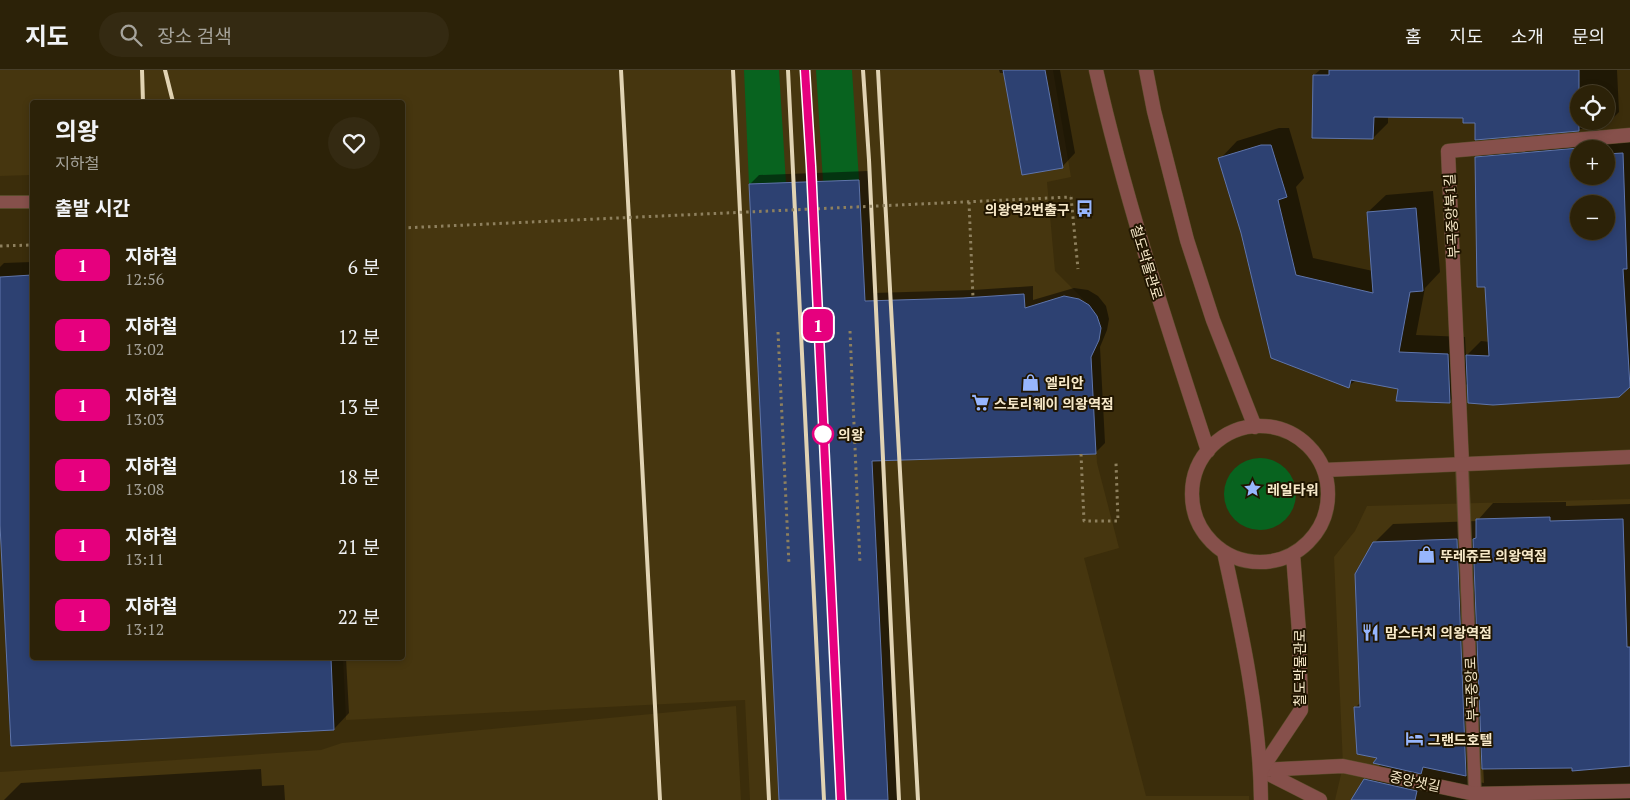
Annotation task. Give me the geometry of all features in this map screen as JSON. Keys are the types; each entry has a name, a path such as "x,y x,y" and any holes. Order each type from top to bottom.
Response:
{"street":[{"name":"철도박물관로","path":"1096,70 1107,118 1146,261 1208,451"},
{"path":"1146,70 1154,111 1187,240 1213,320 1255,426"},
{"name":"부곡중앙북1길","path":"1462,464 1448,151 1630,135"},
{"path":"1255,426 1289,433 1304,442 1324,470 1328,493 1324,517 1312,539 1293,554 1270,561 1246,561 1224,552 1209,540 1198,523 1193,505 1192,486 1198,467 1208,451 1222,439 1236,431 1255,426"},
{"path":"1324,470 1630,457"},
{"path":"1224,552 1244,639 1261,770 1261,800"},
{"name":"철도박물관로","path":"1261,770 1301,710 1299,632 1293,554"},
{"name":"중앙샛길","path":"1261,770 1343,766 1475,794 1630,791"},
{"path":"1261,770 1320,800"}],"lane":[{"path":"0,202 30,202"},
{"name":"부곡중앙로","path":"1462,464 1475,794"}],"path":[{"path":"405,228 1072,197 1078,269"},
{"path":"969,202 974,298"},
{"path":"0,246 30,245"},
{"path":"850,331 860,564"},
{"path":"778,332 788,565"},
{"path":"1081,454 1084,520 1118,520 1116,463"}],"shaded area":[{"path":"0,70 1053,70 1071,177 1047,182 1055,271 1089,305 1097,463 1119,548 1084,558 1146,796 1249,796 1249,800 750,800 745,700 346,720 343,660 405,660 405,100 30,100 30,175 0,176"},
{"path":"1630,499 1630,800 1335,800 1343,766 1334,557 1355,531 1367,506"},
{"path":"736,706 741,800 0,800 0,772 321,750 342,743"}],"green space":[{"path":"744,70 779,70 786,183 749,184"},
{"path":"816,70 852,70 859,180 823,181"},
{"path":"1267,458 1286,468 1294,480 1296,494 1294,508 1286,520 1274,528 1253,530 1234,520 1226,508 1224,487 1234,468 1246,460"}],"building":[{"path":"1003,70 1045,70 1063,168 1022,175"},
{"path":"1329,70 1579,70 1579,85 1570,85 1570,130 1579,131 1475,140 1475,123 1463,123 1463,118 1374,117 1373,139 1312,138 1313,75 1329,75"},
{"path":"1261,145 1271,145 1287,197 1278,200 1296,275 1373,293 1367,212 1416,208 1423,291 1410,292 1399,352 1448,354 1450,403 1396,401 1398,389 1351,380 1349,388 1271,358 1241,233 1218,158"},
{"path":"1570,149 1570,185 1615,185 1615,153 1623,153 1627,269 1623,269 1630,387 1619,397 1493,405 1468,403 1466,355 1489,356 1485,287 1477,287 1475,157"},
{"path":"859,180 865,301 1024,294 1025,308 1064,296 1079,299 1089,305 1097,316 1101,328 1099,340 1091,357 1096,454 872,461 888,800 779,800 749,184"},
{"path":"30,275 30,660 331,660 334,730 11,746 0,525 0,277"},
{"path":"1550,517 1550,521 1623,519 1627,647 1630,647 1630,766 1572,771 1572,768 1482,769 1473,539 1476,538 1476,519"},
{"path":"1457,539 1466,776 1423,767 1421,774 1373,763 1377,758 1357,754 1354,707 1360,707 1355,574 1373,542"},
{"path":"1364,779 1417,791 1415,800 1351,800"}],"railway":[{"path":"142,70 143,100"},
{"path":"165,70 172,100"},
{"path":"621,70 660,800"},
{"path":"733,70 769,800"},
{"path":"788,70 824,800"},
{"path":"805,70 841,800"},
{"path":"863,70 869,160 899,800"},
{"path":"878,70 918,800"}],"metro line":[{"name":"1","path":"805,70 841,800"}],"place":[{"name":"의왕역2번출구","path":"1084,209"},
{"name":"엘리안","path":"1031,382"},
{"name":"스토리웨이 의왕역점","path":"980,403"},
{"name":"의왕","path":"823,434"},
{"name":"레일타워","path":"1253,489"},
{"name":"뚜레쥬르 의왕역점","path":"1426,555"},
{"name":"맘스터치 의왕역점","path":"1371,632"},
{"name":"그랜드호텔","path":"1414,739"}]}
